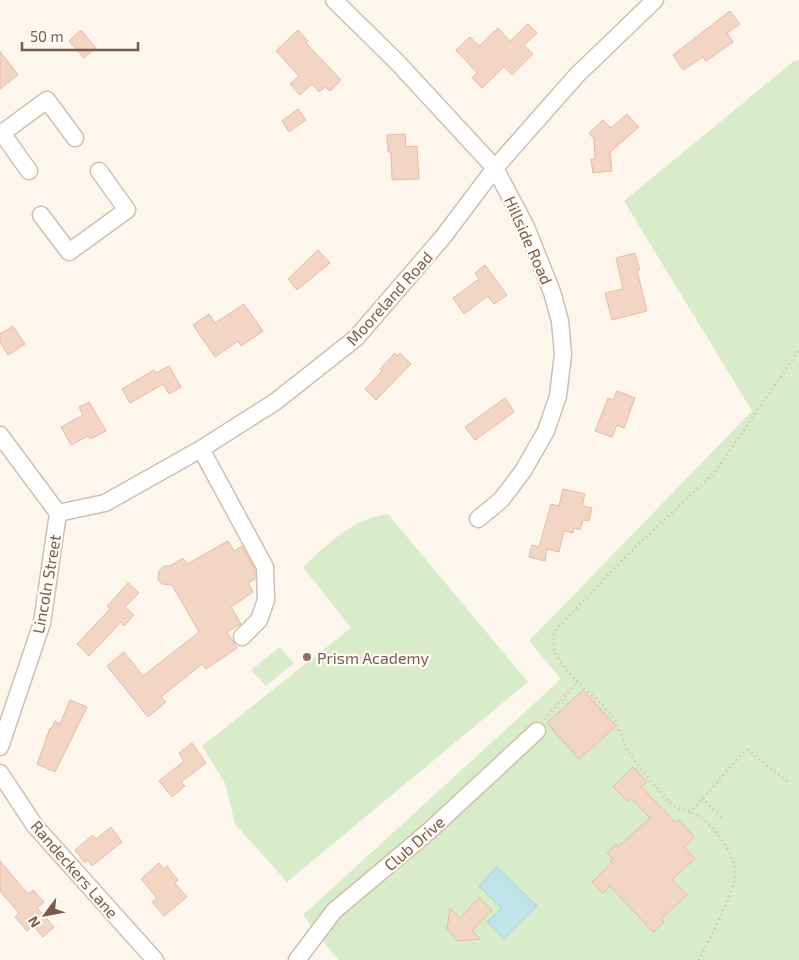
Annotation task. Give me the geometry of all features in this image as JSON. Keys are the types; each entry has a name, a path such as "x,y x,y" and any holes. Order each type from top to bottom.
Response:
{"street":[{"name":"Hillside Road","path":"334,0 398,63 495,168 526,227 552,292 560,321 563,354 558,396 546,431 523,471 502,500 478,519"},
{"name":"Mooreland Road","path":"58,513 105,503 201,448 275,402 356,338 443,237 495,168 577,75 655,0"},
{"path":"29,171 2,133 47,100 75,138"},
{"path":"41,215 69,252 127,210 99,171"},
{"name":"Lincoln Street","path":"0,435 58,513 42,623 0,747"},
{"path":"201,448 265,567 266,600 259,620 242,637"},
{"name":"Club Drive","path":"298,960 334,911 428,832 538,731"},
{"name":"Randeckers Lane","path":"0,773 35,826 155,960"}],"path":[{"path":"699,960 731,892 735,879 735,867 726,848 700,816 680,810 671,804 630,754 619,726 597,699 577,682 557,656 552,639 555,631 623,559 715,472 799,350"},
{"path":"538,731 554,708 577,682"},
{"path":"690,813 740,756 748,750 789,783"},
{"path":"702,799 724,819"}],"green space":[{"path":"799,60 799,960 338,960 303,915 561,679 529,641 752,411 624,201 794,61"},
{"path":"388,514 528,682 287,882 235,824 225,783 202,746 351,628 303,567 352,526 375,516"},
{"path":"280,647 294,663 266,686 251,670"}],"water":[{"path":"497,867 537,906 504,939 487,922 501,908 479,886"}],"building":[{"path":"730,11 740,24 727,33 733,42 706,61 703,57 683,70 673,55"},
{"path":"528,24 537,33 524,45 533,54 512,75 504,67 482,88 472,78 477,73 456,50 470,37 479,46 498,28 510,41"},
{"path":"81,30 96,48 84,58 69,41"},
{"path":"298,30 308,41 306,43 341,80 330,91 325,87 319,92 312,84 300,95 290,84 299,76 276,51"},
{"path":"0,51 18,75 0,89"},
{"path":"298,109 306,120 289,132 282,121"},
{"path":"627,114 639,127 610,152 612,171 593,173 591,159 595,159 594,139 589,133 603,120 611,128"},
{"path":"405,134 406,147 417,146 419,179 392,180 391,152 388,152 387,135"},
{"path":"318,250 330,263 297,290 288,279"},
{"path":"635,253 647,311 612,320 605,293 623,289 616,258"},
{"path":"485,265 507,295 494,304 488,296 464,314 453,298 479,279 475,273"},
{"path":"244,304 263,331 241,346 238,341 215,357 193,325 209,314 215,323"},
{"path":"13,326 25,344 8,355 0,342 0,334"},
{"path":"395,353 398,356 400,353 411,364 376,400 365,389 382,371 380,369"},
{"path":"169,366 181,387 169,394 163,384 130,403 122,389 154,370 156,373"},
{"path":"617,391 635,398 624,428 617,425 612,437 595,431 608,398 613,400"},
{"path":"505,398 514,412 475,440 465,427"},
{"path":"89,402 106,431 90,439 88,436 71,445 61,427 83,415 79,407"},
{"path":"563,489 585,494 582,506 592,508 589,521 583,520 580,530 574,528 573,533 564,531 559,552 547,549 545,561 529,557 532,545 539,547 551,504 559,506"},
{"path":"228,541 234,551 242,546 255,570 255,579 248,583 253,592 231,607 241,624 227,632 237,648 206,669 202,664 161,697 166,702 148,717 107,666 124,652 143,676 199,632 172,585 162,584 158,580 159,571 164,566 170,566 183,558 187,564"},
{"path":"128,583 139,593 125,607 134,615 124,626 121,622 89,656 77,644 110,609 107,606"},
{"path":"583,690 616,726 579,759 547,723"},
{"path":"70,700 87,707 55,772 37,764 50,728 55,721 60,724"},
{"path":"192,743 206,763 181,782 185,786 172,797 159,781 184,761 179,753"},
{"path":"633,767 647,782 641,787 676,823 679,820 694,837 684,847 695,859 672,879 687,895 661,919 664,922 653,932 610,886 603,893 592,882 612,863 610,861 613,859 607,853 616,844 618,847 650,818 631,798 627,801 613,787"},
{"path":"111,827 122,842 92,866 88,860 85,863 75,850 93,835 96,839"},
{"path":"0,861 28,894 33,890 44,902 37,908 54,927 43,937 33,926 27,931 15,917 19,913 0,891"},
{"path":"159,863 164,869 167,866 178,880 175,883 187,897 164,916 152,902 157,898 141,879"},
{"path":"479,898 492,910 472,931 480,939 458,941 447,929 450,908 460,918"}],"place":[{"name":"Prism Academy","path":"307,657"}]}
